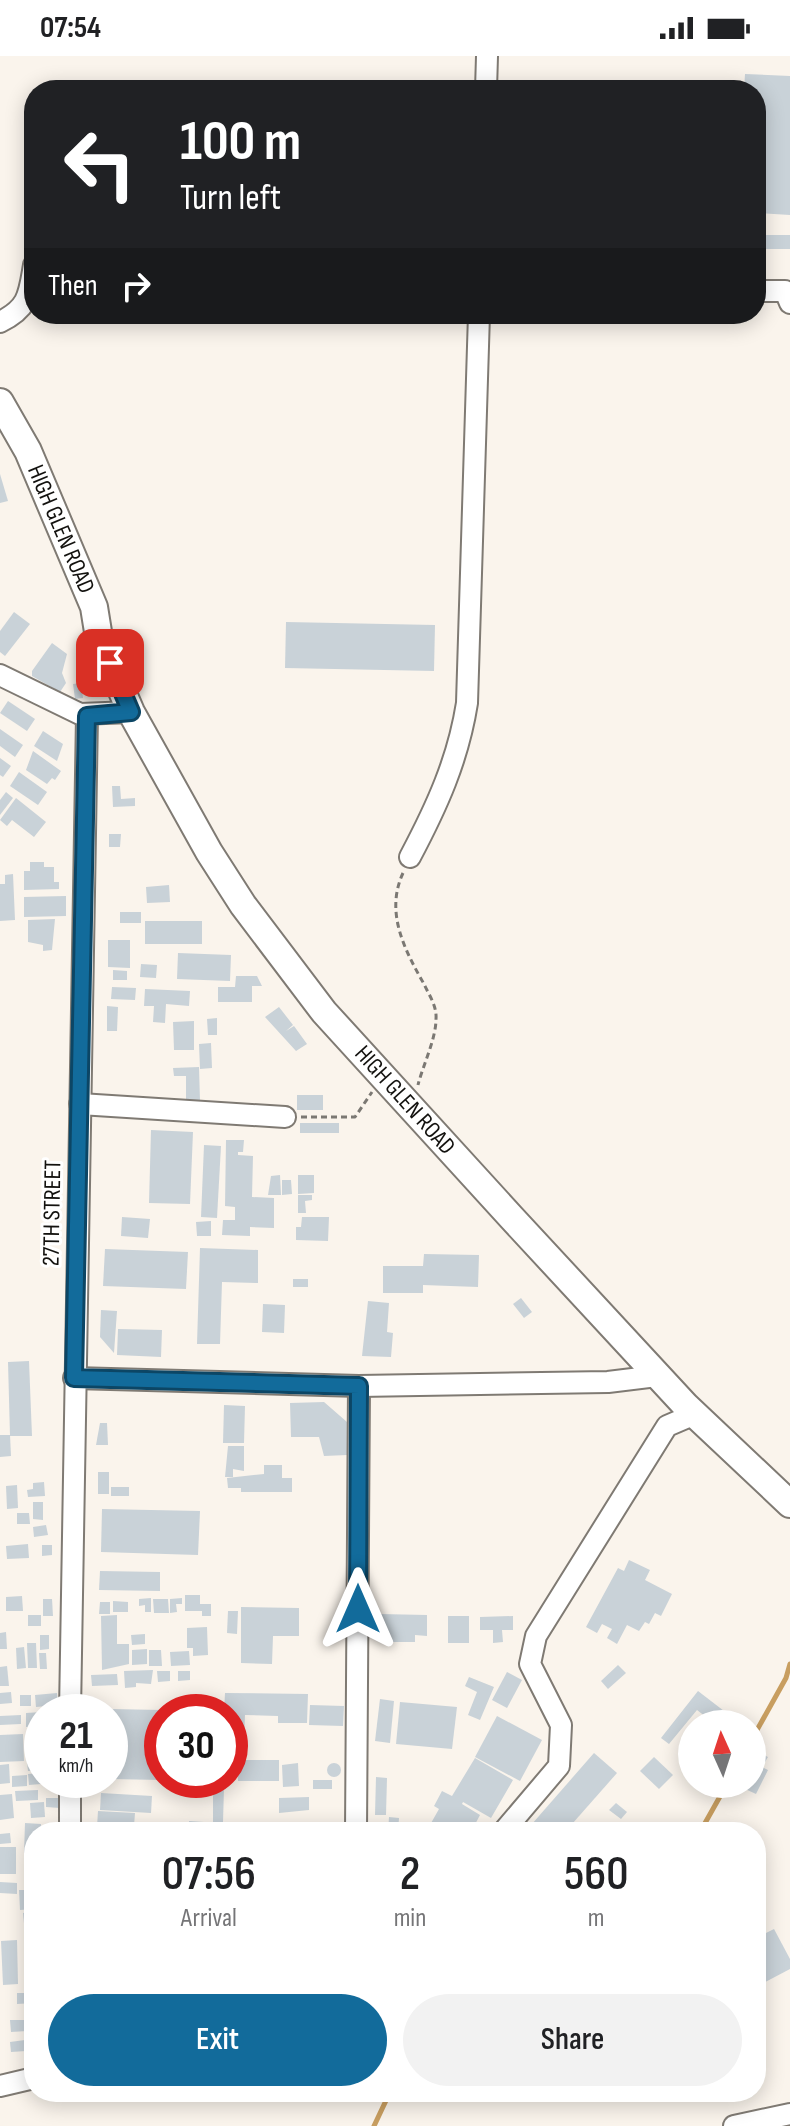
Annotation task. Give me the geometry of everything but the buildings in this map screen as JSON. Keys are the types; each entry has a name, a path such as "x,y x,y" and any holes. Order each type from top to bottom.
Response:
{"main road":[{"name":"HIGH GLEN ROAD","path":"5,414 28,451 94,607 99,638 131,712 209,852 243,905 324,1012 382,1076 657,1376 790,1504"}],"street":[{"path":"486,80 487,56"},
{"path":"766,292 788,294"},
{"path":"0,322 19,313 24,303"},
{"path":"410,857 443,795 460,748 467,703 479,324"},
{"path":"1,678 87,716 131,712"},
{"name":"27TH STREET","path":"70,1694 87,716"},
{"path":"80,1104 285,1117"},
{"path":"74,1378 359,1386 608,1382 657,1376"},
{"path":"356,1822 359,1386"},
{"path":"511,1822 559,1766 561,1725 530,1664 536,1636 667,1426 695,1414"},
{"path":"70,1798 70,1822"},
{"path":"0,2086 24,2080"},
{"path":"734,2126 790,2114"}],"path":[{"path":"410,857 398,885 395,918 406,952 434,1004 437,1020 412,1108"},
{"path":"285,1117 355,1117 382,1076"}],"waterway":[{"path":"766,1714 786,1678 790,1664"},
{"path":"706,1822 719,1798"},
{"path":"374,2126 385,2102"}],"route":[{"path":"110,663 131,712 87,716 74,1378 359,1386 358,1609"}]}
